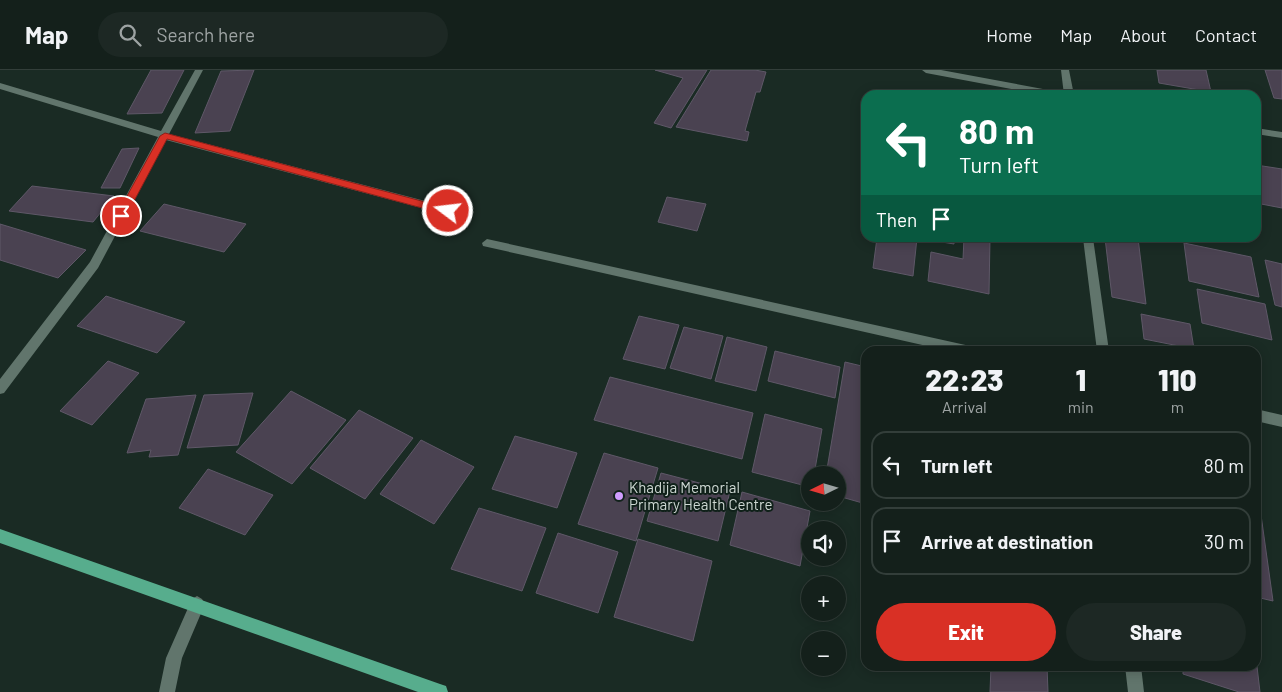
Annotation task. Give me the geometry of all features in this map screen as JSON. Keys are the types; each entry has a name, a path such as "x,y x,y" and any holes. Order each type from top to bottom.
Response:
{"main road":[{"path":"0,536 197,604 358,665 440,692"}],"street":[{"path":"0,388 94,266 199,70"},
{"path":"926,70 1032,90"},
{"path":"1065,70 1068,90"},
{"path":"0,86 165,136 448,211"},
{"path":"1261,132 1282,136"},
{"path":"1089,242 1102,346"},
{"path":"487,243 948,346"},
{"path":"1261,416 1282,421"},
{"path":"167,692 174,658 197,604"},
{"path":"1134,671 1136,692"}],"building":[{"path":"151,70 184,70 162,113 127,114"},
{"path":"254,70 230,131 195,133 221,71"},
{"path":"655,70 707,70 671,128 654,123 683,78"},
{"path":"711,70 755,70 766,72 760,92 756,92 745,131 749,132 747,141 676,127"},
{"path":"1157,70 1206,70 1211,90 1199,90 1159,83"},
{"path":"1265,70 1282,70 1282,99 1274,98"},
{"path":"139,148 120,188 101,188 122,149"},
{"path":"1261,166 1282,169 1282,208 1261,204"},
{"path":"32,186 114,196 93,222 9,211"},
{"path":"667,197 706,204 697,231 658,222"},
{"path":"164,204 246,224 224,252 140,231"},
{"path":"0,224 86,250 58,278 0,260"},
{"path":"876,242 917,242 913,276 873,268"},
{"path":"964,242 990,242 989,294 928,281 931,252 963,259"},
{"path":"1105,242 1138,242 1146,304 1112,297"},
{"path":"1184,243 1251,257 1259,297 1189,281"},
{"path":"1265,260 1282,264 1282,307 1275,305"},
{"path":"1197,289 1265,304 1272,340 1202,323"},
{"path":"106,296 185,322 157,353 77,326"},
{"path":"1141,314 1190,324 1194,346 1179,346 1144,339"},
{"path":"639,316 679,325 665,369 623,359"},
{"path":"684,327 723,336 711,379 670,368"},
{"path":"727,337 767,347 756,391 715,381"},
{"path":"775,351 840,367 835,398 768,381"},
{"path":"108,361 139,373 92,425 60,411"},
{"path":"845,362 861,366 861,503 846,498 846,466 828,466"},
{"path":"610,377 753,413 742,459 594,420"},
{"path":"291,391 346,420 292,484 236,452"},
{"path":"253,393 238,445 187,448 204,395"},
{"path":"196,395 178,455 149,457 151,450 127,453 146,399"},
{"path":"359,410 413,438 365,499 310,468"},
{"path":"765,414 822,429 816,466 801,466 801,485 752,472"},
{"path":"515,436 577,453 557,508 492,489"},
{"path":"421,440 474,467 434,524 380,494"},
{"name":"Khadija Memorial Primary Health Centre","path":"604,453 658,468 636,541 578,524"},
{"path":"208,469 273,495 245,535 179,508"},
{"path":"661,473 730,491 718,541 647,521"},
{"path":"742,492 801,508 801,511 810,511 808,521 801,521 800,566 730,545"},
{"path":"479,508 546,528 522,591 451,569"},
{"path":"1261,515 1273,601 1261,598"},
{"path":"558,533 618,552 598,613 536,593"},
{"path":"638,539 712,561 693,641 614,617"},
{"path":"991,671 1047,671 1048,692 990,692"},
{"path":"1183,671 1258,671 1260,692 1239,692 1183,674"}],"place":[{"name":"Khadija Memorial Primary Health Centre","path":"619,496"}],"route":[{"path":"121,216 165,136 448,211"}]}
